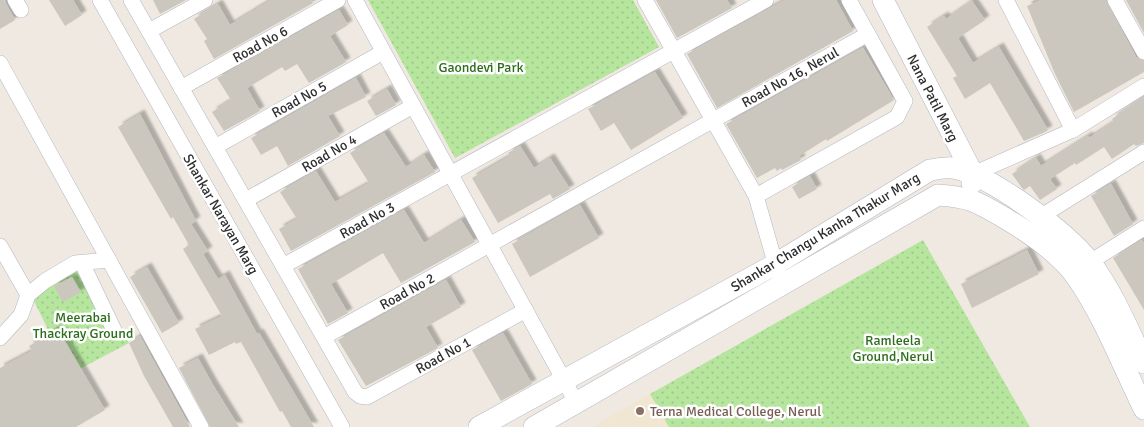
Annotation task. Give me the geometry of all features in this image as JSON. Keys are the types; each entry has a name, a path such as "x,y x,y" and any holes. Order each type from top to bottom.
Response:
{"street":[{"name":"Shankar Narayan Marg","path":"100,0 342,427"},
{"path":"131,0 324,337"},
{"path":"149,31 205,0"},
{"name":"Road No 6","path":"181,88 338,0"},
{"path":"355,0 577,404"},
{"path":"646,0 756,196 778,274"},
{"name":"Road No 3","path":"283,266 766,0"},
{"path":"756,196 897,117 903,109 906,101 849,0"},
{"name":"Nana Patil Marg","path":"883,0 973,174"},
{"path":"1006,0 1073,130"},
{"path":"1115,0 1144,52"},
{"name":"Road No 16, Nerul","path":"490,245 868,34"},
{"name":"Road No 5","path":"215,147 383,52"},
{"path":"0,63 201,427"},
{"path":"970,198 973,174 1073,130 1144,86"},
{"name":"Road No 4","path":"246,200 413,106"},
{"path":"1040,217 1144,152"},
{"name":"Shankar Changu Kanha Thakur Marg","path":"534,427 577,404 778,274 930,170 951,167 973,174 1040,217 1090,262 1119,308 1144,363"},
{"name":"Shankar Changu Kanha Thakur Marg","path":"479,427 564,379 938,194 970,198 1030,233 1056,255 1077,278 1100,319 1144,409"},
{"path":"1090,262 1144,228"},
{"name":"Road No 2","path":"324,337 490,245"},
{"path":"0,246 28,295"},
{"path":"0,338 21,314 28,295 45,281 75,264 109,260"},
{"path":"82,263 114,330"},
{"path":"1100,319 1119,308"},
{"name":"Road No 1","path":"324,337 355,392 360,396 367,397 526,310"}],"shaded area":[{"name":"Terna Medical College, Nerul","path":"650,394 669,427 592,427"}],"green space":[{"name":"Gaondevi Park","path":"368,0 633,0 659,47 455,158"},
{"name":"Ramleela Ground,Nerul","path":"923,240 1030,427 669,427 650,394"},
{"name":"Meerabai Thackray Ground","path":"87,265 129,343 70,374 32,297"}],"building":[{"path":"0,0 4,0 15,20 0,29"},
{"path":"49,0 73,0 82,15 65,26"},
{"path":"153,0 186,0 160,14"},
{"path":"271,0 311,0 313,3 214,59 204,41 207,39 194,19 218,4 230,25"},
{"path":"656,0 727,0 732,8 677,38"},
{"path":"785,0 836,0 853,31 717,108 687,54"},
{"path":"1041,0 1106,0 1136,57 1144,61 1144,72 1074,112 1055,74 1027,6"},
{"path":"1126,0 1144,0 1144,33"},
{"path":"972,1 985,20 958,38 973,63 999,47 1048,130 1045,132 1024,141 990,83 965,99 953,78 957,76 927,27 944,16 946,19"},
{"path":"339,10 348,25 330,36 346,62 309,83 297,64 285,71 282,67 247,88 260,111 224,131 212,112 231,100 217,78"},
{"path":"863,48 894,100 799,156 801,160 782,170 781,168 777,171 775,168 757,178 726,124"},
{"path":"655,72 683,118 631,150 614,123 601,131 588,109"},
{"path":"356,78 366,97 328,116 340,136 288,166 277,146 261,155 251,138"},
{"path":"387,89 396,105 376,116 367,101"},
{"path":"1144,97 1144,143 1136,146 1134,144 1112,159 1104,147 1050,179 1057,189 1040,200 1030,186 1024,190 1012,174 1036,158 1041,166 1088,136 1089,138 1114,122 1112,119"},
{"path":"140,114 196,221 191,224 208,251 203,254 218,279 225,275 257,334 259,333 314,427 291,427 282,411 280,412 241,342 236,344 235,342 209,355 195,329 222,316 183,249 189,245 173,217 171,219 118,127"},
{"path":"384,133 406,167 424,155 435,172 291,251 279,229 297,219 280,192 316,171 335,202 369,183 350,153"},
{"path":"520,146 534,168 550,158 570,189 553,199 550,194 498,223 472,178 510,156 508,153"},
{"path":"810,176 817,189 799,199 792,187"},
{"path":"1111,184 1133,224 1114,236 1091,196"},
{"path":"580,205 599,238 530,277 512,244"},
{"path":"404,210 424,243 461,220 475,242 401,283 383,253 331,284 348,313 328,324 298,269"},
{"path":"1142,240 1144,243 1144,310 1113,258"},
{"path":"1027,250 1039,274 972,308 961,284"},
{"path":"147,267 179,323 162,333 130,277"},
{"path":"72,277 81,292 63,302 54,286"},
{"path":"446,280 461,307 426,327 438,348 366,386 338,340"},
{"path":"58,329 105,410 76,427 0,427 0,368 32,351 29,346"},
{"path":"503,333 532,384 501,401 472,350"},
{"path":"140,336 190,427 173,427 144,376 129,343"},
{"path":"198,358 239,427 210,427 179,368"}],"place":[{"name":"Terna Medical College, Nerul","path":"640,411"}]}
